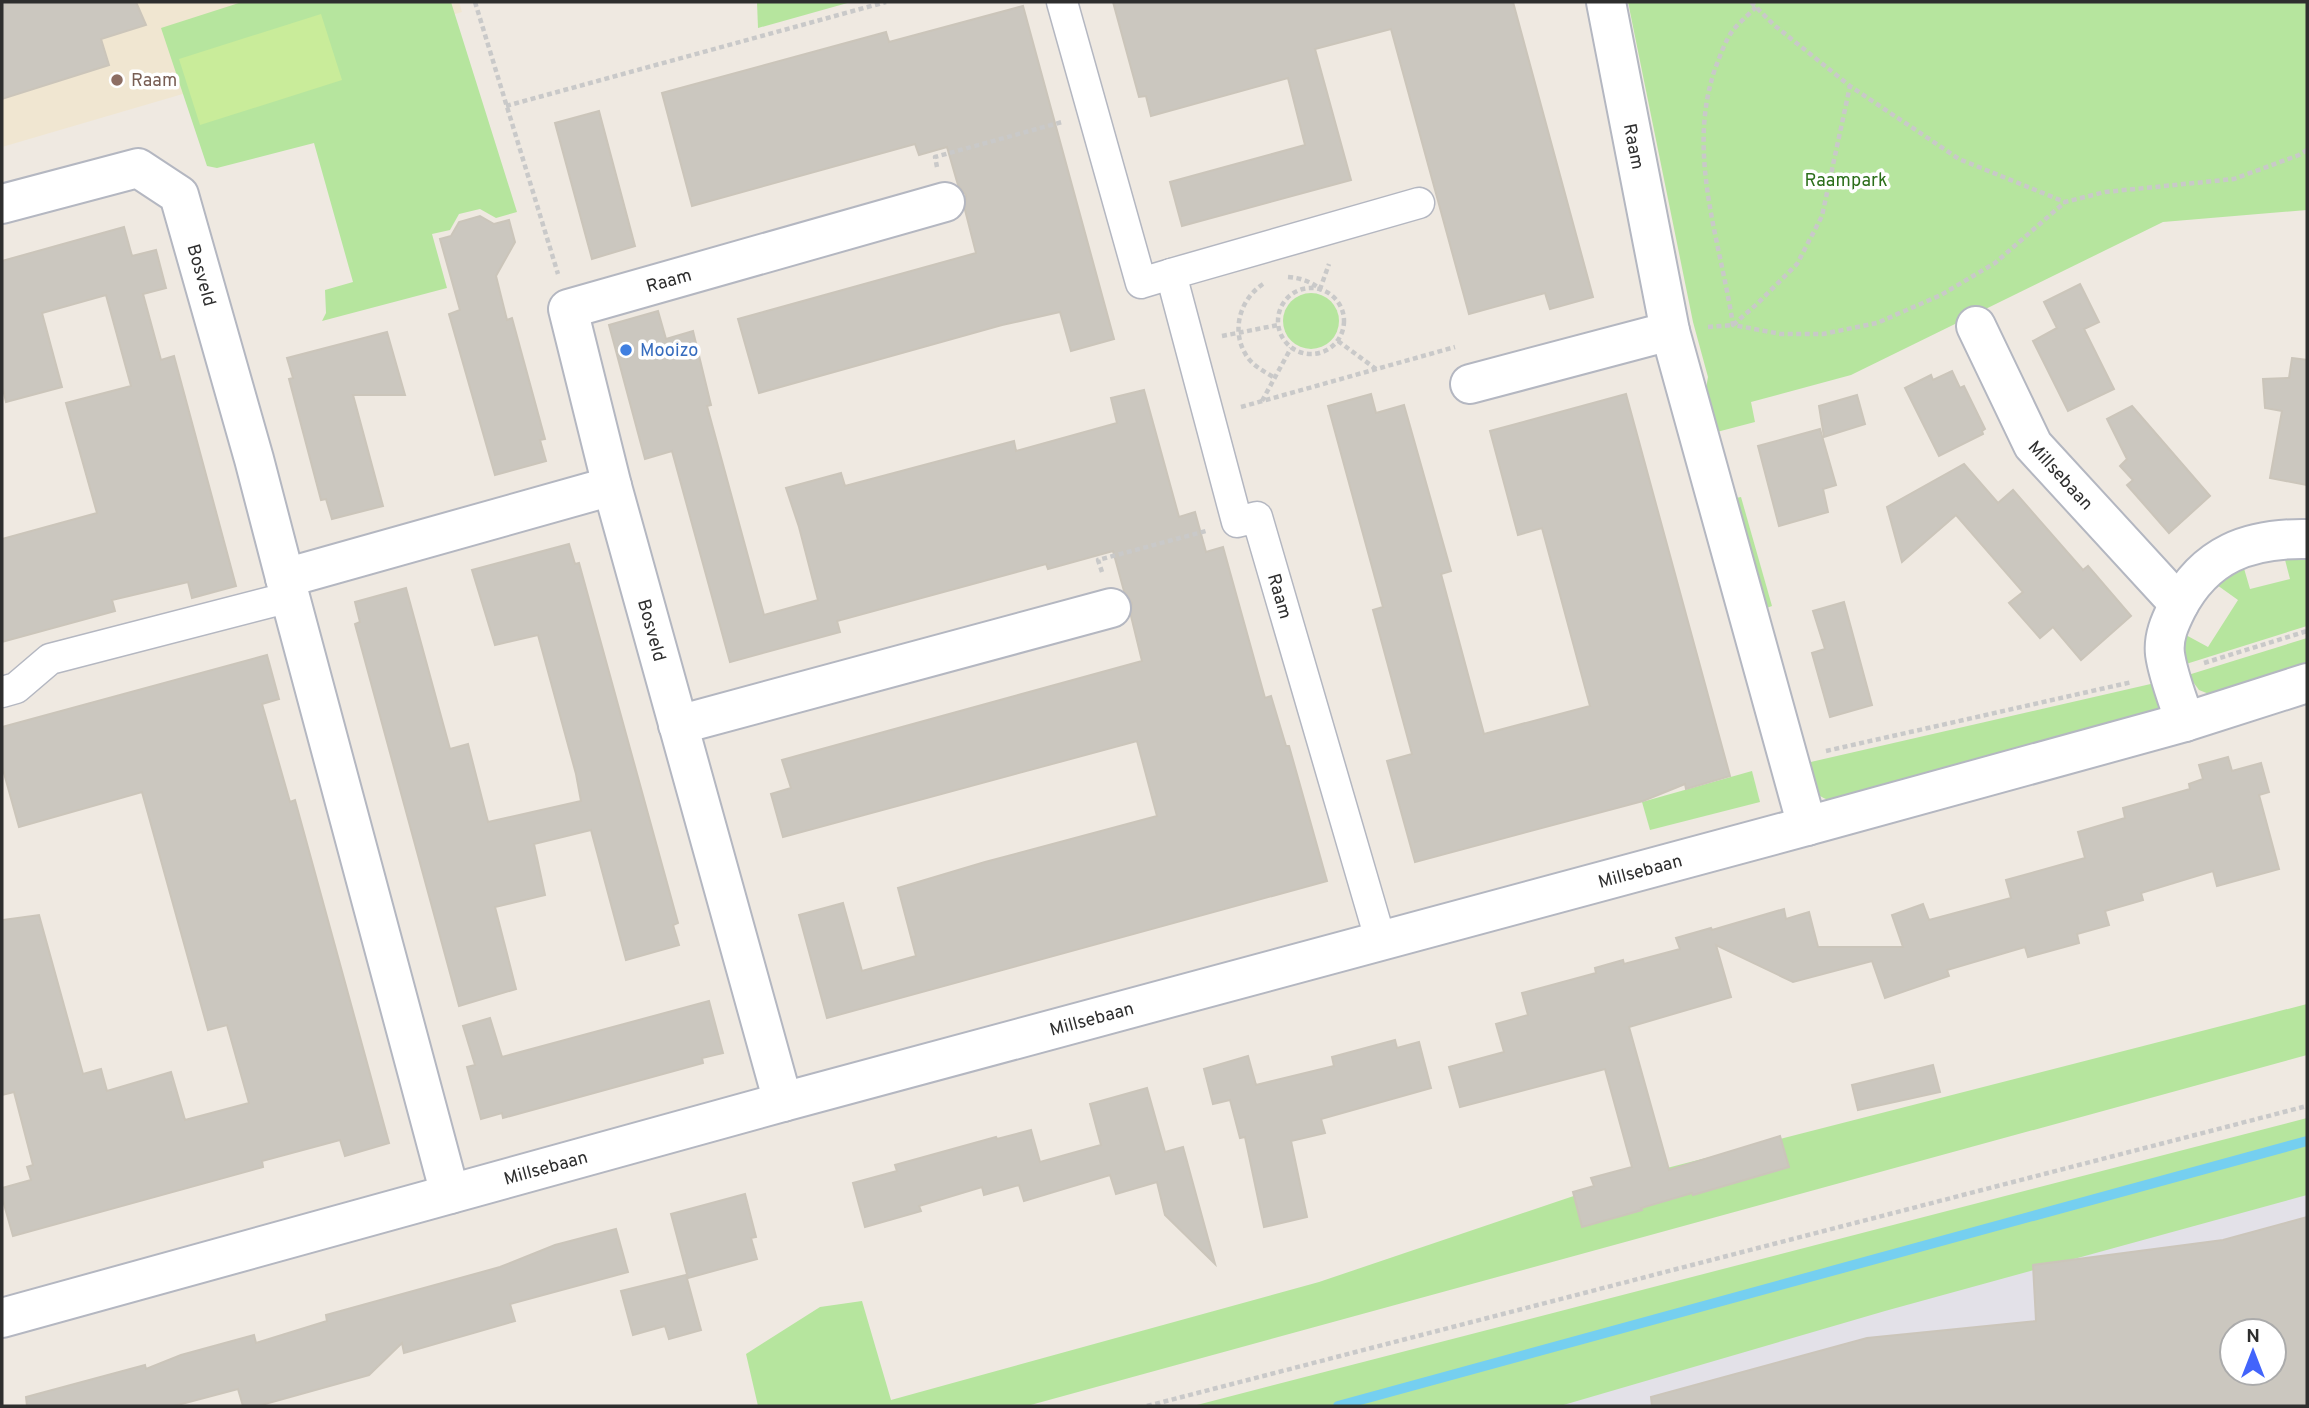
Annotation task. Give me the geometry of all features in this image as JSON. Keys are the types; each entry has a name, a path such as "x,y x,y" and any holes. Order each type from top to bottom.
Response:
{"street":[{"path":"1062,2 1140,283 1419,203"},
{"name":"Raam","path":"1606,2 1670,331 1807,826"},
{"name":"Bosveld","path":"2,204 138,168 179,195 254,459 450,1194"},
{"name":"Raam","path":"568,309 945,202"},
{"path":"1171,274 1237,522"},
{"path":"2,692 16,688 50,659 612,486 568,309"},
{"name":"Millsebaan","path":"1976,326 2033,445 2179,604"},
{"path":"1470,384 1670,331"},
{"name":"Bosveld","path":"612,486 783,1102"},
{"name":"Raam","path":"1237,522 1257,517 1381,942"},
{"path":"2185,722 2165,654 2165,640 2179,604 2197,578 2219,558 2242,548 2283,539 2307,539"},
{"path":"678,725 1111,608"},
{"name":"Millsebaan","path":"2,1318 783,1102 2185,722 2307,683"}],"path":[{"path":"475,2 568,309"},
{"path":"506,106 886,2"},
{"path":"1751,2 1774,26 1850,86 1959,159 2065,202"},
{"path":"1733,325 1704,171 1703,125 1707,92 1719,58 1733,30 1756,7"},
{"path":"1733,325 1797,264 1822,216 1850,86"},
{"path":"945,202 935,157 1093,113"},
{"path":"1670,331 1733,325 1781,334 1823,334 1877,323 1941,295 1994,263 2065,202 2105,192 2234,179 2307,150"},
{"path":"1284,277 1299,278 1320,289"},
{"path":"1269,281 1256,289 1246,300 1240,314 1238,332 1240,344 1248,358 1258,369 1275,377"},
{"path":"1311,287 1320,289 1339,302 1345,317 1342,333 1338,341 1324,352 1311,355 1298,352 1287,345 1278,331 1277,315 1283,301 1295,291 1311,287"},
{"path":"1190,343 1278,325"},
{"path":"1338,341 1376,369"},
{"path":"1210,415 1459,345"},
{"path":"1262,401 1291,348"},
{"path":"1111,608 1098,560 1237,522"},
{"path":"1788,760 2171,673 2307,631"},
{"path":"1147,1406 2307,1106"}],"shaded area":[{"name":"Raam","path":"2,2 459,2 462,12 2,147"},
{"path":"2307,1180 2307,1406 1377,1406"}],"green space":[{"path":"242,2 451,2 517,212 496,218 480,209 459,214 450,230 432,234 447,288 322,321 326,313 325,290 353,282 314,143 217,168 207,166 161,28"},
{"path":"757,2 851,2 758,28"},
{"name":"Raampark","path":"1628,2 2307,2 2307,210 2163,222 1851,375 1751,402 1755,422 1713,433 1704,400 1708,377 1693,322"},
{"path":"321,14 342,80 200,125 179,59"},
{"path":"1305,293 1317,293 1327,297 1335,305 1339,321 1335,337 1327,345 1317,349 1305,349 1295,345 1287,337 1283,327 1283,315 1287,305 1295,297"},
{"path":"1741,497 1772,606 1761,610 1731,499"},
{"path":"2307,553 2307,626 2186,664 2184,634 2208,647 2238,600 2217,585 2243,565 2250,589 2290,579 2284,556"},
{"path":"2307,638 2307,668 2214,696 2199,690 2188,675"},
{"path":"2155,683 2160,705 2157,710 1835,802 1816,793 1802,764"},
{"path":"1752,771 1760,802 1650,830 1642,802"},
{"path":"2307,1004 2307,1055 1027,1406 758,1406 746,1354 820,1307 862,1301 891,1400 1319,1282 1624,1179"},
{"path":"2307,1118 2307,1195 1885,1311 1560,1406 1193,1406"}],"building":[{"path":"2,2 136,2 146,25 101,39 109,65 2,99"},
{"path":"1113,2 1513,2 1593,297 1550,309 1545,293 1469,314 1391,29 1315,49 1351,180 1182,226 1170,182 1305,145 1288,78 1151,116 1146,96 1139,97"},
{"path":"1023,6 1114,339 1071,351 1060,312 1002,325 759,393 738,319 976,253 965,210 966,195 958,185 947,147 919,155 915,144 692,206 662,93 886,32 889,42"},
{"path":"599,111 635,246 592,259 555,123"},
{"path":"480,216 494,224 509,220 515,242 496,276 507,320 512,318 545,439 540,440 546,461 495,475 449,314 460,310 440,239 451,236 459,222"},
{"path":"124,227 132,256 156,250 166,288 143,294 161,360 174,356 236,586 192,598 188,582 112,600 115,611 2,642 2,539 97,513 66,403 131,386 106,295 42,313 62,387 6,402 2,385 2,261"},
{"path":"2080,284 2099,322 2084,329 2114,389 2068,411 2033,341 2057,328 2044,302"},
{"path":"658,311 666,339 693,331 711,405 707,406 764,615 818,600 786,488 841,473 845,486 1014,441 1016,451 1117,423 1111,398 1144,390 1179,517 1195,512 1206,552 1223,547 1265,698 1271,696 1286,746 1289,746 1327,881 827,1018 799,915 843,903 862,971 916,956 898,888 1157,816 1137,741 783,837 771,794 791,788 782,760 1142,661 1131,616 1132,603 1124,591 1113,551 1048,569 1046,564 837,621 840,632 730,662 672,451 645,459 609,325"},
{"path":"387,332 405,395 353,395 383,506 332,519 326,499 321,500 289,379 293,378 287,358"},
{"path":"2292,358 2307,360 2307,485 2270,478 2282,411 2265,408 2263,379 2289,378"},
{"path":"1952,371 1960,388 1964,386 1985,429 1983,434 1939,456 1905,388 1931,375 1933,380"},
{"path":"1371,394 1376,413 1404,405 1451,571 1441,574 1484,734 1590,706 1542,528 1518,535 1490,431 1626,394 1730,776 1686,789 1685,784 1643,801 1415,862 1387,761 1412,754 1373,610 1383,607 1328,406"},
{"path":"1857,395 1865,424 1824,437 1819,406"},
{"path":"2132,406 2210,496 2169,533 2127,485 2133,480 2120,466 2127,459 2107,419"},
{"path":"1820,429 1836,485 1823,489 1828,512 1779,526 1758,446"},
{"path":"1964,464 1998,503 2013,490 2083,570 2088,566 2131,616 2081,660 2053,627 2040,638 2009,603 2023,592 1956,515 1902,562 1887,507"},
{"path":"569,544 575,564 579,563 678,923 673,925 679,945 626,960 591,830 534,844 545,895 495,907 516,989 459,1006 355,624 360,622 355,602 406,588 450,749 468,744 488,822 581,801 538,635 495,645 472,570"},
{"path":"1844,602 1872,705 1830,717 1812,653 1825,649 1813,611"},
{"path":"267,655 279,699 262,704 290,802 295,800 389,1143 345,1156 340,1140 262,1161 263,1167 13,1236 2,1188 31,1180 27,1167 33,1165 14,1092 2,1095 2,920 39,915 83,1074 101,1069 107,1091 171,1072 185,1120 249,1103 227,1025 208,1030 142,792 19,827 2,766 2,727"},
{"path":"2228,757 2232,771 2261,763 2269,792 2259,795 2279,869 2217,886 2213,871 2141,893 2143,900 2105,911 2109,925 2077,934 2079,943 2028,957 2025,947 1947,970 1949,976 1885,998 1872,961 1793,982 1716,945 1731,997 1629,1027 1669,1170 1780,1136 1789,1167 1582,1227 1573,1192 1594,1186 1591,1178 1632,1167 1605,1069 1460,1107 1449,1067 1504,1052 1496,1024 1528,1015 1522,993 1596,973 1595,968 1623,960 1624,964 1680,949 1676,938 1784,909 1786,919 1809,912 1818,947 1903,947 1892,915 1923,904 1929,920 2011,898 2006,880 2085,858 2078,832 2125,818 2123,808 2190,789 2189,784 2203,779 2199,765"},
{"path":"709,1001 723,1053 702,1058 703,1063 503,1118 502,1113 481,1119 467,1067 475,1065 463,1026 490,1018 502,1057"},
{"path":"1395,1040 1397,1048 1419,1042 1431,1088 1321,1119 1325,1133 1291,1141 1307,1217 1264,1227 1245,1137 1240,1138 1230,1100 1213,1104 1204,1069 1248,1056 1256,1085 1334,1066 1332,1057"},
{"path":"1933,1065 1940,1092 1858,1110 1852,1085"},
{"path":"1147,1088 1165,1152 1183,1147 1215,1264 1165,1215 1157,1182 1116,1194 1110,1175 1024,1201 1019,1185 984,1195 982,1187 919,1206 921,1211 865,1227 853,1183 897,1171 895,1165 1031,1130 1040,1162 1101,1145 1090,1104"},
{"path":"745,1194 756,1237 751,1238 757,1259 688,1278 671,1214"},
{"path":"2307,1217 2307,1406 1652,1406 1651,1397 1867,1338 2036,1321 2033,1265 2223,1240"},
{"path":"616,1229 628,1272 510,1304 515,1321 404,1353 402,1343 369,1375 258,1406 243,1406 238,1389 174,1406 27,1406 26,1397 145,1365 146,1369 181,1355 254,1335 256,1343 327,1321 326,1315 500,1267 555,1245"},
{"path":"686,1275 701,1330 669,1339 665,1326 633,1335 621,1291"}],"waterway":[{"path":"1338,1406 2307,1141"}],"place":[{"name":"Raam","path":"117,80"},
{"name":"Mooizo","path":"626,350"}]}
